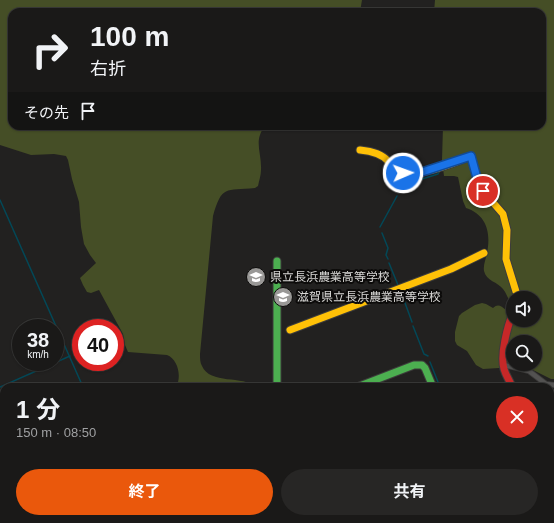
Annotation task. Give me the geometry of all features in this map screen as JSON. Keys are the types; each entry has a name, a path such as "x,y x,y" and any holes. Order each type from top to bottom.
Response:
{"street":[{"path":"360,150 372,151 385,158 395,170 403,173 419,173 471,156 477,178 483,191 503,214 506,230 506,259 516,291"},
{"path":"290,330 444,272 484,253"},
{"path":"277,261 277,383"},
{"path":"508,327 504,370 510,383"},
{"path":"367,383 418,365 425,368 431,383"},
{"path":"504,365 529,371 545,383"}],"green space":[{"path":"0,0 362,0 361,8 8,8 8,130 262,130 259,137 261,170 258,186 255,188 231,190 222,194 213,216 200,354 200,362 202,366 206,372 212,376 250,383 178,383 178,369 171,357 167,355 128,352 124,340 124,319 115,319 99,290 91,293 87,292 80,278 96,263 84,244 79,202 68,160 66,156 54,154 31,155 0,145"},
{"path":"435,0 554,0 554,379 535,371 542,371 542,335 506,335 506,366 499,368 483,369 476,365 467,351 457,345 455,341 455,332 459,316 475,305 482,303 493,308 500,306 506,310 506,327 542,327 542,291 506,291 506,293 487,277 484,271 488,246 488,232 486,226 479,215 466,208 458,177 444,176 442,160 443,130 546,130 546,8 434,8"}],"waterway":[{"path":"400,192 399,179 419,180 438,174 440,170"},
{"path":"380,227 397,196"},
{"path":"0,200 81,383"},
{"path":"382,233 388,248 386,255 388,259"},
{"path":"389,263 398,285"},
{"path":"401,292 412,322"},
{"path":"413,326 424,354 428,356"},
{"path":"9,383 70,356"},
{"path":"430,362 438,383"}],"traffic: fast":[{"path":"277,261 277,383"},
{"path":"367,383 414,365 422,365 425,368 431,383"}],"traffic: slow":[{"path":"360,150 379,154 388,161 396,171 403,173 434,170 471,156 477,178 483,191 503,214 507,230 506,259 516,291"},
{"path":"290,330 451,269 484,253"}],"traffic: jam":[{"path":"508,327 503,363 510,383"}],"place":[{"name":"県立長浜農業高等学校","path":"256,277"},
{"name":"滋賀県立長浜農業高等学校","path":"283,297"}],"route":[{"path":"403,173 419,173 451,164 471,156 477,178 483,191"}]}
